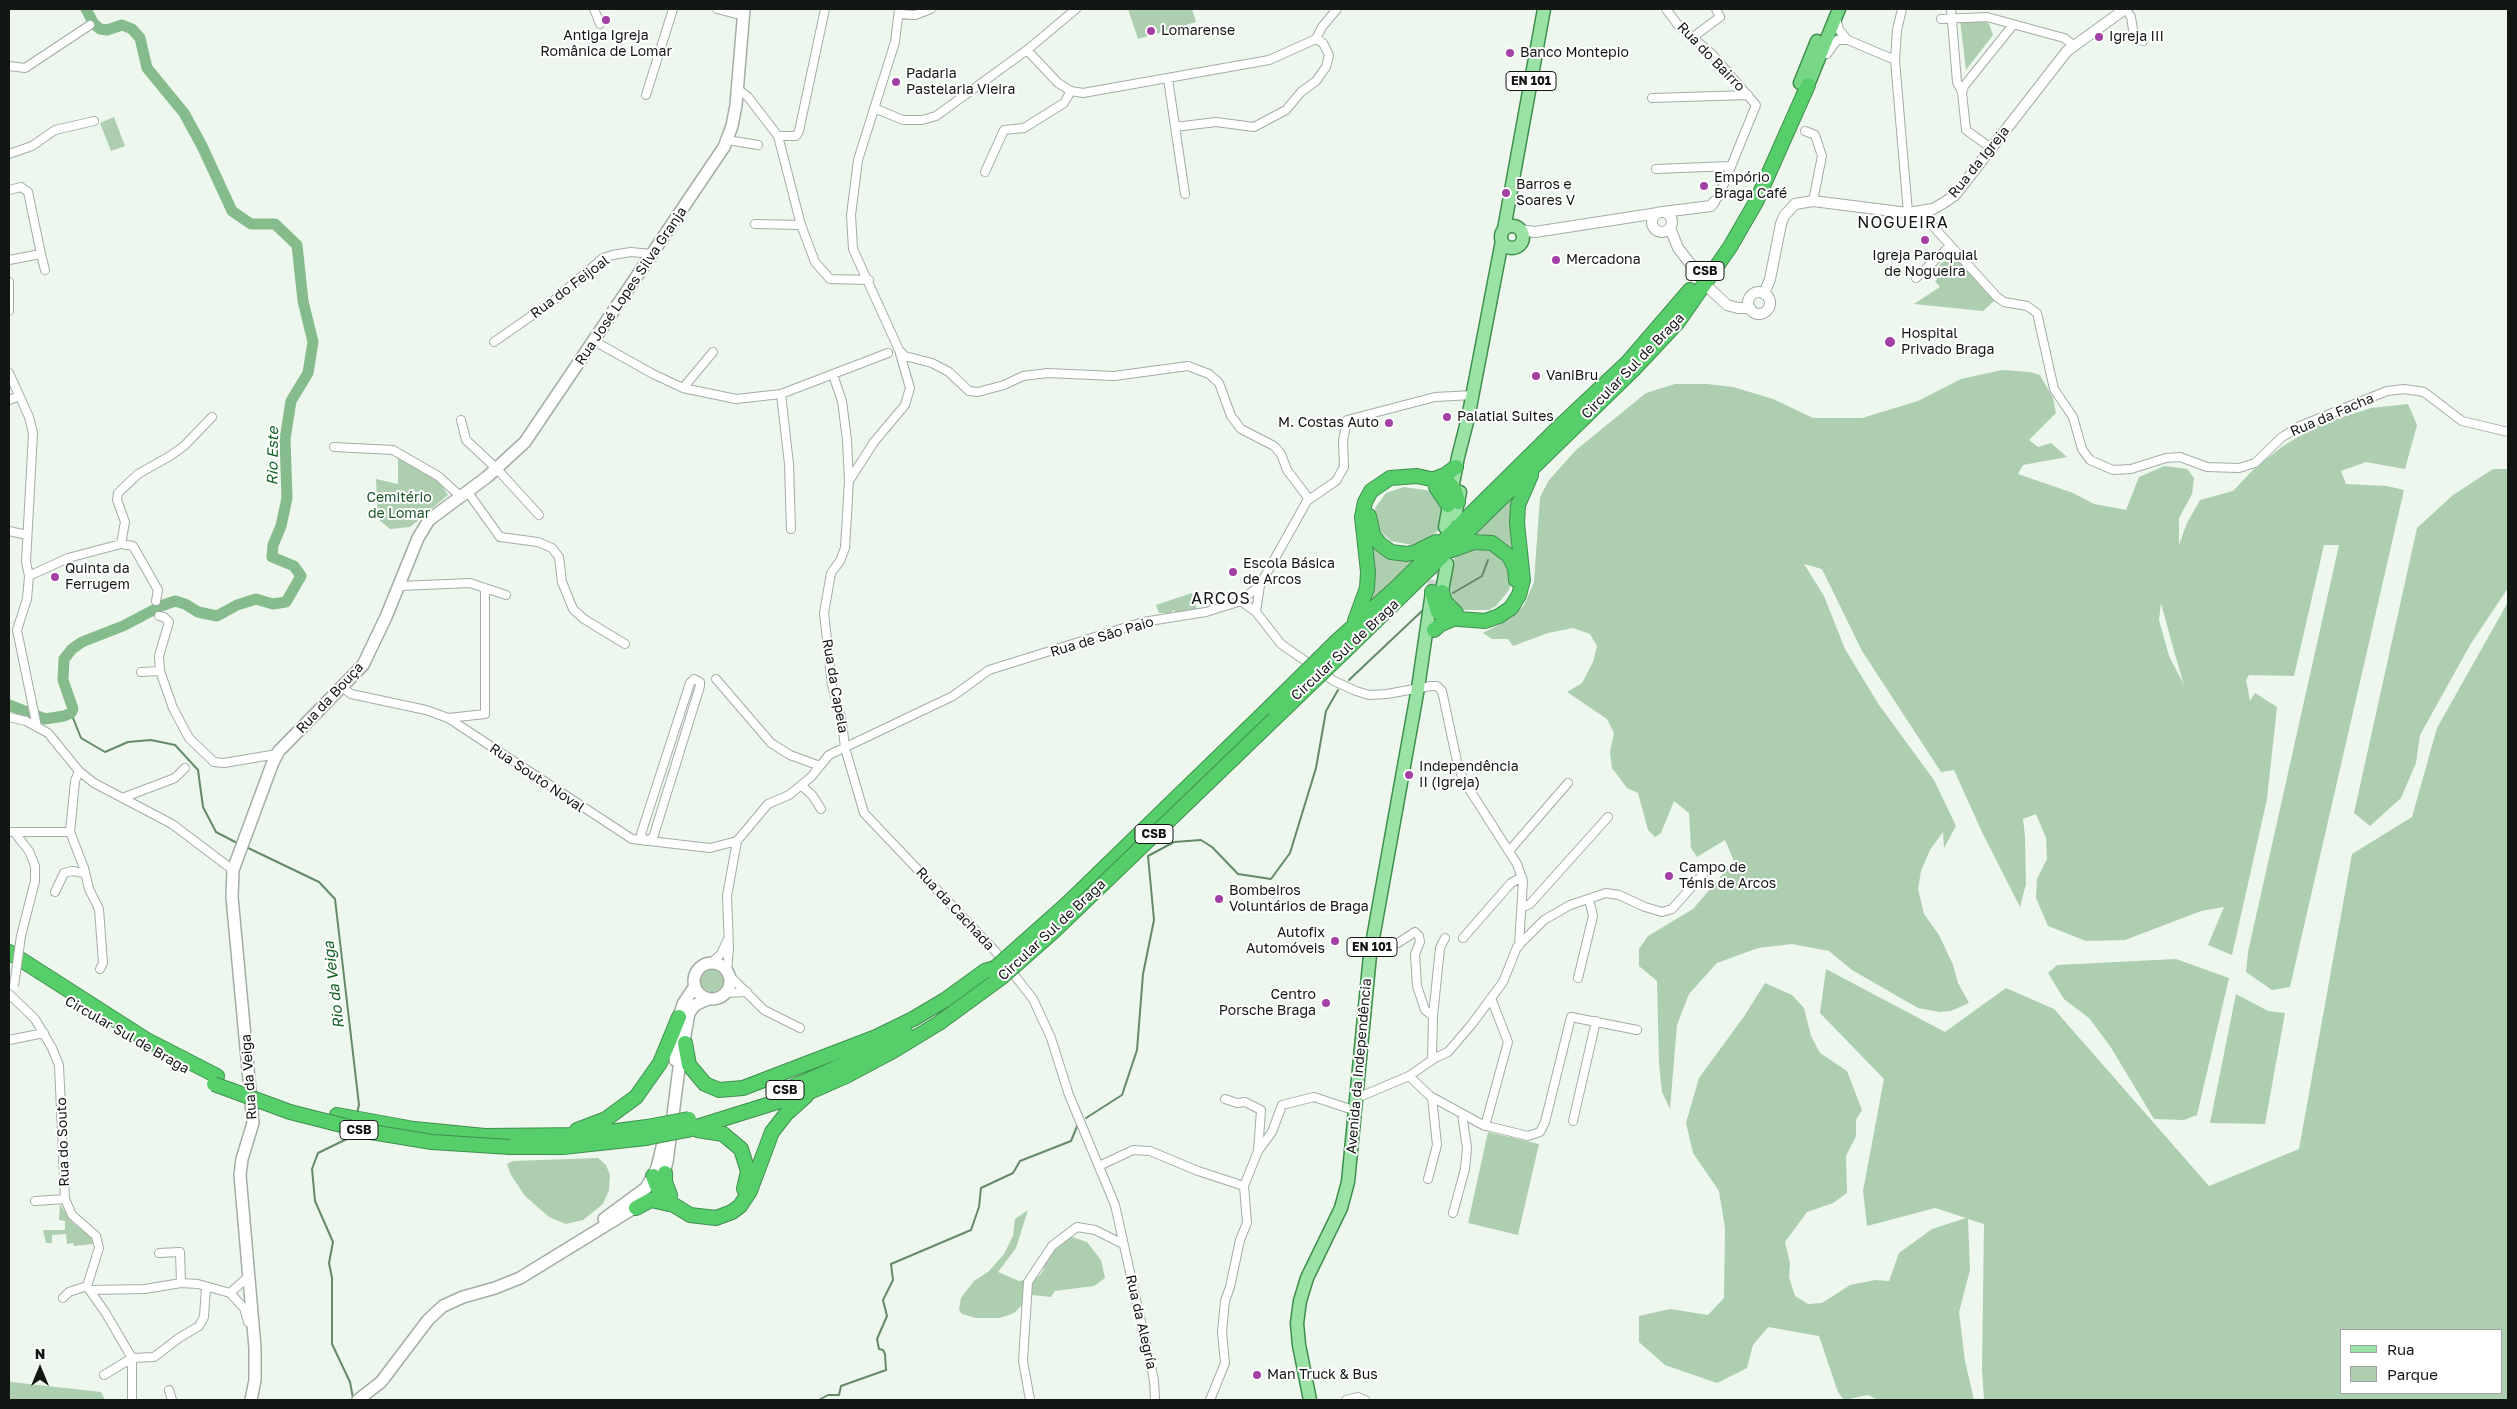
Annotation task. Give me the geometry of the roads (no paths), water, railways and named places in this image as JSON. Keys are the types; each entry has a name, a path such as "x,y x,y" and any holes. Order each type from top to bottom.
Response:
{"highway":[{"name":"CSB","path":"1806,83 1835,12"},
{"name":"Circular Sul de Braga","path":"688,1125 787,1090 859,1058 999,973 1053,932 1341,646 1447,558 1505,493 1634,369 1689,307 1730,247 1756,202 1806,83"},
{"name":"Circular Sul de Braga","path":"1341,646 1350,629 1398,586 1446,531 1628,362 1689,292 1726,237 1752,192 1806,83"},
{"path":"1437,592 1455,616 1477,621 1492,619 1505,613 1516,601 1522,587 1523,571 1517,532 1518,505 1525,484 1537,464"},
{"path":"1435,483 1456,466"},
{"path":"1350,629 1363,604 1367,588 1368,572 1362,517 1368,496 1376,486 1396,476 1435,483 1454,508"},
{"path":"1446,531 1423,550 1399,554 1380,544 1370,529 1368,517 1371,505 1377,494 1387,486 1410,482 1435,483 1445,481 1457,484 1454,508"},
{"path":"1437,592 1432,615 1441,616 1487,614 1500,608 1512,594 1516,573 1509,556 1492,543 1474,542 1447,558"},
{"path":"1434,630 1455,616"},
{"name":"Circular Sul de Braga","path":"9,952 145,1039 215,1080"},
{"name":"Circular Sul de Braga","path":"9,962 144,1049 290,1112 365,1132 432,1142 510,1142 578,1146 688,1125 812,1091 862,1068 916,1038 961,1009 999,973"},
{"path":"685,1043 690,1065 705,1084 719,1090 744,1088 876,1037 913,1019 945,1000 985,971 999,973"},
{"path":"562,1135 606,1119 636,1097 660,1063 679,1017"},
{"path":"636,1208 651,1200 670,1199 690,1215 708,1218 724,1216 740,1206 750,1191 772,1132 786,1114 812,1091"},
{"path":"655,1181 661,1197 707,1212 725,1208 737,1199 747,1178 744,1156 730,1138 716,1132 688,1125"},
{"name":"Circular Sul de Braga","path":"510,1142 562,1135 647,1133"}],"main road":[{"name":"EN 101","path":"1512,235 1507,210 1544,9"},
{"name":"Rua José Lopes Silva Granja","path":"497,469 525,442 537,426 727,140 732,126 738,89 744,12"},
{"path":"1457,484 1456,466 1473,395 1498,263 1512,235"},
{"path":"1457,484 1468,418"},
{"name":"Rua da Bouça","path":"233,870 277,754 367,658 418,538 429,520 497,469"},
{"path":"1446,531 1454,508"},
{"path":"1437,592 1447,558"},
{"name":"Avenida da Independência","path":"1418,688 1434,630 1432,615"},
{"name":"Avenida da Independência","path":"1310,1400 1299,1345 1297,1323 1300,1301 1311,1269 1341,1208 1348,1182 1371,949 1432,615"},
{"name":"Rua da Veiga","path":"233,870 232,897 254,1122 242,1159 240,1176 255,1373 251,1400"},
{"path":"358,1400 381,1382 428,1320 443,1306 463,1297 495,1288 520,1278 636,1208 655,1181 664,1142 679,1017 683,1004 695,986 697,970 711,963 723,966 729,974 730,986 725,993 720,997 708,999 691,1010 685,1043 655,1181 552,1257"},
{"path":"695,986 700,994 708,999"},
{"name":"Rua da Veiga","path":"244,1400 255,1373"}],"street":[{"path":"594,9 600,24"},
{"path":"646,95 673,9"},
{"path":"717,9 744,12"},
{"path":"778,136 796,136 799,131 825,9"},
{"path":"899,12 914,15 931,9"},
{"path":"874,108 903,120 922,120 936,116 1027,50 1076,9"},
{"path":"1027,50 1058,83 1071,91 1084,93 1250,65 1269,60 1316,39 1322,27 1336,9"},
{"name":"Rua do Bairro","path":"1666,9 1678,25 1712,54 1756,105 1731,166"},
{"path":"1692,37 1720,17 1716,9"},
{"path":"1902,9 1897,30 1895,60 1908,213"},
{"path":"1951,9 1957,82 1962,92 1966,130 1991,148"},
{"path":"2125,9 2131,17 2134,36 2143,41"},
{"name":"Rua da Igreja","path":"1812,200 1908,213 1933,209 1955,195 2056,64 2073,45 2125,9"},
{"name":"Rua da Capela","path":"845,748 842,721 832,685 824,613 831,573 840,561 845,548 849,481 874,442 905,405 910,388 900,350 868,280 860,269 853,249 851,215 858,160 895,42 899,12"},
{"path":"1835,12 1839,30 1848,40"},
{"path":"1941,18 1987,17 2064,38 2073,45"},
{"path":"9,66 25,68 90,25"},
{"path":"1962,92 1964,86 2012,25"},
{"path":"1175,127 1216,122 1254,127 1286,110 1301,92 1316,81 1326,67 1329,55 1323,43 1316,39"},
{"path":"1806,83 1819,70 1833,43 1837,40 1848,40 1895,60"},
{"path":"1168,79 1185,194"},
{"path":"738,89 748,97 778,136 800,225 815,262 830,279 868,280"},
{"path":"985,172 1004,130 1024,128 1064,103 1071,91"},
{"path":"1652,98 1748,95"},
{"path":"9,154 32,146 56,130 94,121"},
{"path":"1764,294 1770,279 1784,216 1795,204 1812,200 1822,156 1815,134 1805,131"},
{"path":"727,140 758,145"},
{"path":"1512,235 1711,206 1718,196 1731,166 1656,170"},
{"path":"9,190 21,187 28,192 45,270"},
{"path":"1664,228 1688,209"},
{"path":"1660,212 1653,218 1664,228 1696,271"},
{"path":"1660,212 1670,216 1664,228"},
{"name":"Rua da Facha","path":"1920,212 1998,298 2004,302 2027,306 2036,313 2054,389 2073,417 2082,449 2090,460 2113,470 2131,469 2166,458 2180,457 2207,467 2239,468 2255,463 2282,436 2300,426 2387,392 2404,389 2424,392 2462,420 2508,432"},
{"path":"1627,218 1664,228"},
{"path":"755,224 800,225"},
{"path":"1916,278 1950,246"},
{"name":"Rua do Feijoal","path":"494,342 554,300 603,258 631,252 652,254"},
{"path":"9,260 42,254"},
{"path":"9,282 9,311"},
{"path":"1710,289 1727,305 1738,308 1750,308"},
{"path":"1758,293 1764,294 1770,303 1765,312 1755,313 1750,308 1749,301 1752,296 1758,293"},
{"path":"594,340 653,374 683,388 736,398 781,394 888,353"},
{"path":"900,350 906,356 932,363 949,372 969,390 978,392 1004,385 1023,376 1048,373 1114,376 1188,366 1208,374 1219,383 1231,416 1241,429 1274,446 1282,454 1287,470 1309,499"},
{"path":"683,388 713,352"},
{"path":"9,373 30,418 33,433 26,562 29,576 27,599 17,630 34,707 36,725"},
{"path":"833,375 842,401 847,440 849,481"},
{"path":"781,394 790,464 791,529"},
{"name":"Rua de São Paio","path":"737,841 768,804 790,795 829,755 953,696 989,670 1143,622 1206,612 1240,600 1260,585 1309,499 1336,481 1344,467 1343,441 1347,420 1434,397 1473,395"},
{"path":"9,400 19,396"},
{"path":"121,544 125,522 117,500 118,493 138,474 184,446 212,417"},
{"path":"461,420 466,440 497,469 539,515"},
{"path":"334,447 393,450 463,493 500,537 538,542 552,548 559,557 562,582 574,609 584,619 625,644"},
{"path":"9,531 27,535"},
{"path":"29,576 68,558 121,544 133,546 152,576 158,590 156,601"},
{"path":"399,586 470,583 506,595"},
{"path":"1256,612 1260,585"},
{"path":"448,718 485,714 485,589"},
{"path":"1210,1400 1225,1363 1222,1332 1225,1301 1230,1287 1240,1240 1247,1223 1244,1186 1258,1151 1272,1132 1282,1105 1314,1097 1356,1104 1409,1076 1432,1060 1448,1052 1503,982 1519,946 1523,907 1522,877 1518,864 1464,781 1458,766 1442,691 1437,686 1369,695 1334,681 1281,644 1256,612 1240,600"},
{"path":"159,616 164,617 169,622 159,656 160,671 173,708 189,738 214,762 224,763 277,754"},
{"path":"141,672 160,671"},
{"path":"697,679 700,686 653,838 645,841 641,834 656,788 690,682 697,679"},
{"path":"716,679 771,743 790,755 820,766"},
{"name":"Rua Souto Noval","path":"341,687 351,694 426,710 448,718 632,839 710,848 737,841"},
{"path":"9,726 10,717 36,725 48,733 79,771 94,783 172,824 233,870"},
{"path":"672,737 684,740"},
{"name":"Rua da Cachada","path":"845,748 864,813 996,952 1033,999 1051,1038 1069,1096 1115,1205 1123,1244"},
{"path":"125,798 175,778 186,768"},
{"path":"79,771 75,781 70,832 88,889 99,909 103,963 100,970"},
{"path":"1509,850 1568,783"},
{"path":"801,785 812,795 821,809"},
{"path":"656,788 668,791"},
{"path":"1523,907 1530,904 1608,817"},
{"path":"11,832 70,832"},
{"path":"9,1004 35,881 35,866 29,851 11,832"},
{"path":"737,841 727,896 729,974 764,1010 800,1028"},
{"path":"55,892 64,873 72,871 84,873"},
{"path":"1519,946 1544,920 1570,905 1606,893 1620,895 1645,908 1662,912 1672,909 1705,872"},
{"path":"1463,938 1511,883 1522,877"},
{"path":"1578,978 1593,916 1589,899"},
{"path":"1371,949 1382,949 1398,943 1415,932 1419,936 1420,942 1415,954 1417,986 1425,1010 1433,1016"},
{"path":"711,963 721,954 728,936"},
{"path":"1432,1060 1433,1016 1440,948 1445,938"},
{"path":"725,993 747,992"},
{"name":"Rua do Souto","path":"12,996 35,1019 44,1033 59,1065 65,1199 72,1215 96,1236 99,1248 88,1288"},
{"path":"1485,1126 1508,1042 1491,998"},
{"path":"1409,1076 1432,1098 1485,1126 1528,1136 1540,1132 1545,1122 1571,1017 1596,1020 1637,1030"},
{"path":"1573,1121 1596,1020"},
{"path":"9,1040 44,1033"},
{"path":"1428,1179 1437,1145 1432,1098"},
{"path":"1225,1099 1237,1104 1245,1102 1261,1110 1258,1151"},
{"path":"1453,1213 1465,1169 1467,1148 1462,1114"},
{"path":"1099,1166 1133,1150 1150,1152 1198,1172 1244,1186"},
{"path":"35,1200 65,1199"},
{"path":"1030,1400 1023,1361 1028,1282 1052,1246 1077,1228 1095,1230 1123,1244"},
{"name":"Rua da Alegría","path":"1123,1244 1154,1380 1155,1400"},
{"path":"159,1252 180,1252 181,1283"},
{"path":"230,1293 248,1277"},
{"path":"63,1298 69,1292 88,1288 145,1289 181,1283 198,1284 230,1293 244,1308 248,1322 252,1323"},
{"path":"104,1375 132,1358 154,1357 199,1326 204,1317 206,1287"},
{"path":"88,1288 132,1358 132,1400"},
{"path":"169,1390 172,1400"},
{"path":"1346,1400 1358,1397 1365,1400"}],"waterway":[{"name":"Rio Este","path":"9,705 45,719 71,713 73,709 63,680 64,659 72,649 82,642 123,626 161,606 175,601 185,604 198,612 217,616 237,605 256,599 273,604 286,602 301,576 294,566 272,557 273,545 281,526 287,498 285,439 291,401 308,373 313,342 303,301 297,245 275,224 251,224 232,211 202,146 184,113 147,68 140,38 132,29 122,25 107,30 100,29 94,24 86,9"},
{"path":"1453,593 1482,576 1488,560"},
{"path":"1349,680 1423,610"},
{"path":"1086,1118 1122,1095 1137,1050 1143,974 1154,920 1148,856 1174,842 1201,840 1212,847 1238,874 1271,879 1290,853 1316,768 1326,711 1338,690"},
{"name":"Rio da Veiga","path":"71,713 81,738 105,752 128,742 151,740 175,745 198,770 203,807 216,832 239,844"},
{"name":"Rio da Veiga","path":"246,847 319,882 335,899 359,1105 357,1113"},
{"path":"819,1400 828,1395 839,1395 841,1386 886,1370 885,1354 883,1350 879,1349 877,1339 887,1316 883,1300 893,1280 891,1264 971,1230 979,1207 981,1188 1013,1173 1020,1161 1071,1141 1078,1124"},
{"name":"Rio da Veiga","path":"353,1398 350,1382 332,1344 332,1278 329,1263 333,1242 315,1201 312,1169 318,1153 353,1136 354,1133"}],"tunnel":[{"path":"1432,592 1439,555"}],"place":[{"name":"Antiga Igreja Românica de Lomar","path":"606,20"},
{"name":"Lomarense","path":"1151,31"},
{"name":"Igreja III","path":"2099,37"},
{"name":"Banco Montepio","path":"1510,53"},
{"name":"Padaria Pastelaria Vieira","path":"896,82"},
{"name":"Empório Braga Café","path":"1704,186"},
{"name":"Barros e Soares V","path":"1506,193"},
{"name":"Igreja Paroquial de Nogueira","path":"1925,240"},
{"name":"Mercadona","path":"1556,260"},
{"name":"Hospital Privado Braga","path":"1890,342"},
{"name":"VaniBru","path":"1536,376"},
{"name":"Palatial Suites","path":"1447,417"},
{"name":"M. Costas Auto","path":"1389,423"},
{"name":"Escola Básica de Arcos","path":"1233,572"},
{"name":"Quinta da Ferrugem","path":"55,577"},
{"name":"Independência II (Igreja)","path":"1409,775"},
{"name":"Campo de Ténis de Arcos","path":"1669,876"},
{"name":"Bombeiros Voluntários de Braga","path":"1219,899"},
{"name":"Autofix Automóveis","path":"1335,941"},
{"name":"Centro Porsche Braga","path":"1326,1003"},
{"name":"Man Truck & Bus","path":"1257,1375"}],"district":[{"name":"NOGUEIRA","path":"1903,223"},
{"name":"ARCOS","path":"1221,599"}],"park label":[{"name":"Cemitério de Lomar","path":"399,506"}]}
